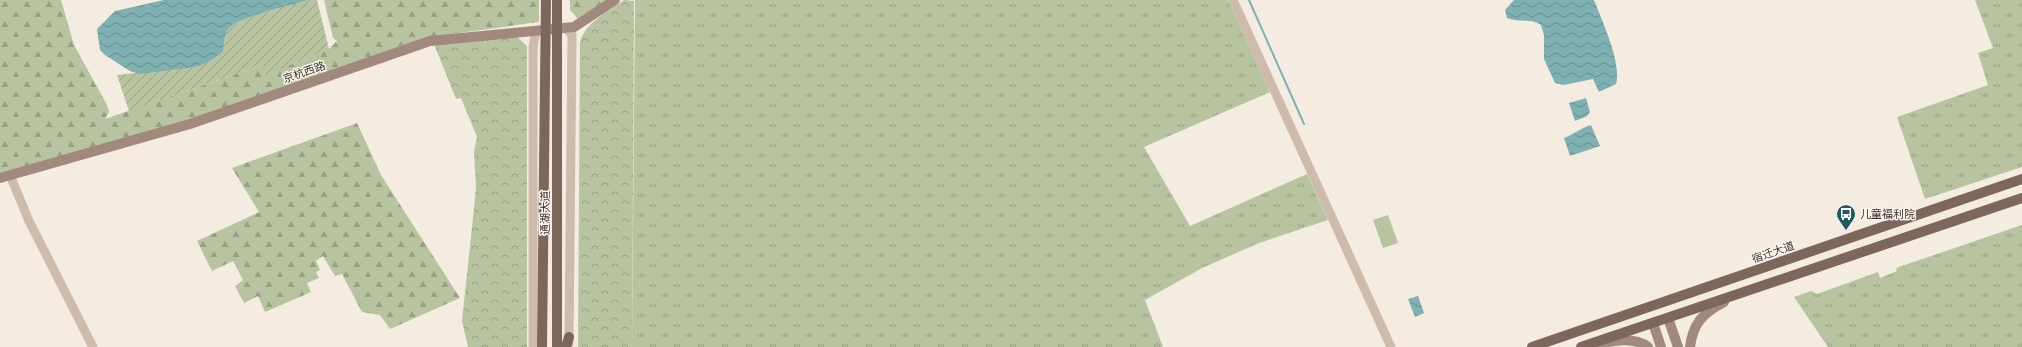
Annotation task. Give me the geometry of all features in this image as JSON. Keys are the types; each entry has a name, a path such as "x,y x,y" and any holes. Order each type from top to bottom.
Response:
{"main road":[{"name":"通湖大道","path":"542,347 546,0"},
{"name":"通湖大道","path":"557,0 557,347"},
{"name":"京杭西路","path":"5,176 190,124 430,42 567,29 583,22 615,0"},
{"name":"宿迁大道","path":"1532,347 2022,179"},
{"path":"1581,347 2022,198"},
{"path":"1690,347 1691,336 1698,322 1708,310 1746,292"},
{"path":"1668,318 1678,347"},
{"path":"1652,323 1660,347"},
{"path":"1585,347 1627,340 1637,342 1648,347"}],"street":[{"path":"1233,0 1391,347"},
{"path":"567,29 572,35 568,344"},
{"path":"533,347 533,47 536,31"},
{"path":"5,176 93,347"}],"green space":[{"path":"0,0 61,0 74,45 107,105 109,112 105,119 262,65 267,74 329,49 337,41 333,38 324,0 539,0 539,22 424,38 191,119 0,176"},
{"path":"309,0 317,0 329,49 266,75 262,65 129,111 117,75 194,67 207,63 223,52 226,33 234,24 266,12"},
{"path":"570,0 607,0 578,19 570,10"},
{"path":"624,0 634,1 632,347 578,347 580,43 582,36 591,24"},
{"path":"635,0 1228,0 1270,92 1144,147 1190,226 1307,174 1328,220 1259,243 1202,268 1145,300 1163,347 632,347"},
{"path":"1975,0 2022,0 2022,167 1925,199 1897,117 1988,85 1978,53 1993,48"},
{"path":"516,36 527,46 527,347 468,347 462,321 476,187 474,152 477,137 461,98 456,99 434,44"},
{"path":"357,123 381,175 460,298 390,329 380,315 362,312 342,274 335,276 323,256 316,261 320,270 316,272 319,278 307,283 311,292 265,312 258,296 244,303 235,286 243,280 233,261 212,271 197,241 259,212 232,168"},
{"path":"1388,215 1398,243 1383,248 1373,220"},
{"path":"2022,225 2022,347 1828,347 1794,297 1811,291 1817,294 1878,272 1880,278 1897,271 1896,268"}],"water":[{"path":"164,0 309,0 266,12 234,24 226,33 223,52 207,63 195,67 139,74 130,71 105,55 100,50 97,29 115,11"},
{"path":"1514,0 1594,0 1614,54 1617,75 1616,84 1599,92 1593,79 1563,85 1555,83 1544,59 1544,35 1541,25 1533,22 1507,18 1505,10"},
{"path":"1586,98 1590,112 1587,116 1575,121 1569,103"},
{"path":"1591,125 1600,146 1570,156 1564,138"},
{"path":"1418,296 1424,313 1415,317 1408,299"}],"waterway":[{"path":"1249,0 1304,124"}],"place":[{"name":"儿童福利院","path":"1846,231"}]}
